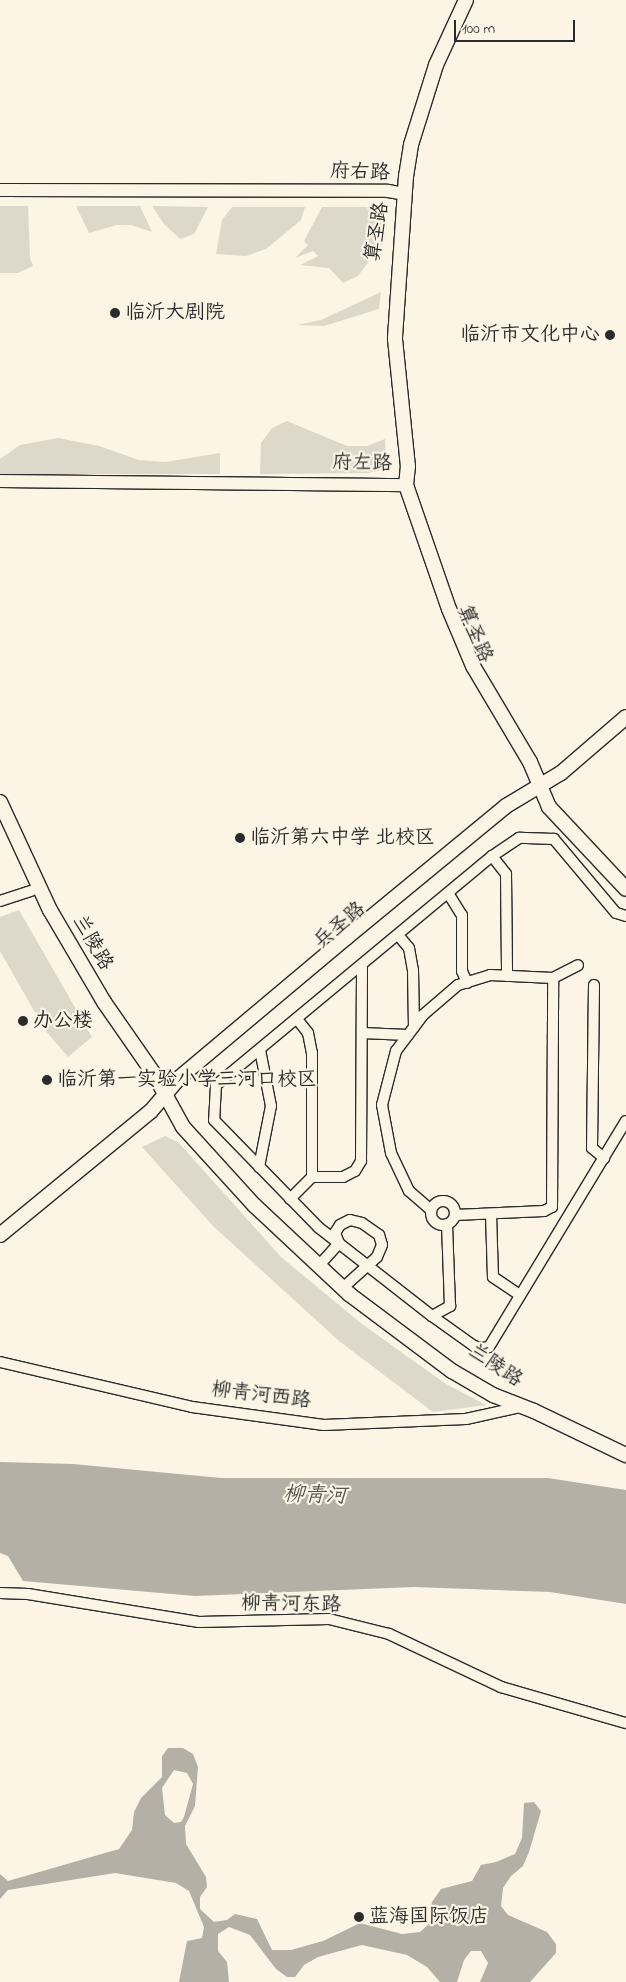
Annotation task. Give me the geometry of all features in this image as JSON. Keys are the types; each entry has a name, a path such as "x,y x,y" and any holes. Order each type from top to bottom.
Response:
{"main road":[{"name":"算圣路","path":"466,0 436,65 422,107 411,146 405,194 397,223 388,340 390,388 406,485 449,609 473,666 539,784 549,807 626,889"},
{"name":"算圣路","path":"405,194 414,176 418,147 443,68 474,0"},
{"name":"兵圣路","path":"0,1226 164,1095 185,1085 358,937 524,802 539,784 626,708"},
{"name":"兵圣路","path":"539,784 561,773 626,717"},
{"name":"算圣路","path":"539,784 626,879"},
{"name":"兰陵路","path":"0,802 36,884 72,950 183,1127 255,1206 349,1294 452,1371 520,1407"},
{"name":"兰陵路","path":"0,821 31,891 106,1020 147,1080 164,1095 260,1201 348,1283 405,1328 520,1407"},
{"name":"兵圣路","path":"0,1234 151,1111 164,1095"},
{"path":"520,1407 626,1455"},
{"path":"520,1407 531,1417 626,1464"}],"street":[{"name":"府右路","path":"0,190 388,191 405,194"},
{"name":"府右路","path":"0,194 405,194"},
{"name":"府左路","path":"0,481 406,485"},
{"name":"府左路","path":"0,486 406,485"},
{"path":"626,916 616,913 554,839 519,838 492,856 216,1085 214,1120 290,1199 339,1244 474,1346 489,1346 626,1122"},
{"path":"492,856 506,874 507,976"},
{"path":"0,901 31,891"},
{"path":"448,893 462,915 462,971 466,982"},
{"path":"398,935 409,948 412,962 411,1031"},
{"path":"312,1177 343,1177 355,1171 361,1161 362,964"},
{"path":"447,1224 435,1222 431,1210 409,1191 391,1153 382,1105 396,1051 411,1031 444,997 466,982 490,975 553,978 578,965"},
{"path":"454,1215 544,1211 552,1207 553,978"},
{"path":"594,985 592,1148 604,1158"},
{"path":"290,1199 312,1177 312,1053 308,1034 297,1019"},
{"path":"362,1034 411,1031"},
{"path":"259,1167 271,1106 260,1050"},
{"path":"431,1210 437,1202 447,1201 453,1207 454,1215 447,1224 450,1306 432,1316"},
{"path":"491,1214 493,1277 520,1295"},
{"path":"339,1244 335,1233 340,1225 350,1220 362,1223 379,1235 382,1244 377,1257 348,1283"},
{"path":"323,1261 339,1244"},
{"name":"柳青河西路","path":"0,1362 192,1408 324,1425 448,1420 492,1415 520,1407"},
{"name":"柳青河东路","path":"0,1593 28,1594 199,1622 329,1619 389,1634 501,1687 626,1722"}],"shaded area":[{"path":"0,206 28,206 30,258 33,266 18,273 0,273"},
{"path":"76,206 140,206 152,232 131,225 117,225 89,233"},
{"path":"152,206 208,207 194,234 180,239 164,224"},
{"path":"232,207 305,207 301,220 266,249 246,256 216,254 222,220"},
{"path":"322,207 370,207 378,209 387,223 385,240 358,276 343,283 329,268 300,265 318,256 313,251 295,258 308,245 304,241"},
{"path":"381,292 379,309 324,326 297,325 321,320"},
{"path":"287,421 347,446 367,446 385,439 386,464 382,470 368,473 260,474 261,443 272,428"},
{"path":"58,438 99,446 139,460 165,462 220,453 220,474 0,474 0,459 20,445"},
{"path":"19,910 92,1037 68,1057 45,1030 0,951 0,917"},
{"path":"165,1136 178,1142 281,1257 362,1324 446,1384 486,1405 433,1412 339,1341 213,1226 142,1147"}],"water":[{"name":"柳青河","path":"0,1462 73,1464 221,1478 548,1478 626,1490 626,1604 550,1592 414,1587 195,1596 23,1581 8,1556 0,1553"},
{"path":"168,1748 183,1748 193,1754 198,1767 195,1806 185,1826 186,1844 206,1877 207,1887 200,1897 200,1909 214,1922 227,1920 235,1914 257,1919 272,1950 291,1950 323,1941 360,1923 402,1934 420,1932 428,1925 432,1902 441,1889 472,1881 481,1865 496,1862 515,1854 522,1838 524,1803 534,1802 541,1811 529,1852 523,1866 511,1876 503,1888 501,1906 508,1915 547,1932 556,1944 556,1953 530,1982 480,1982 488,1963 481,1951 471,1951 464,1960 457,1982 440,1982 427,1967 407,1955 362,1945 318,1957 304,1965 295,1977 287,1977 276,1969 250,1935 229,1927 218,1934 218,1951 227,1962 229,1982 179,1982 187,1941 202,1938 204,1927 189,1891 176,1883 115,1873 8,1890 0,1899 0,1874 8,1881 119,1849 132,1830 134,1812 141,1798 162,1777 162,1756","holes":["174,1770 187,1773 193,1784 184,1817 181,1822 174,1823 165,1815 162,1788"]}],"place":[{"name":"临沂大剧院","path":"115,313"},
{"name":"临沂市文化中心","path":"610,335"},
{"name":"临沂第六中学 北校区","path":"240,838"},
{"name":"办公楼","path":"23,1021"},
{"name":"临沂第一实验小学三河口校区","path":"47,1080"},
{"name":"蓝海国际饭店","path":"359,1917"}]}
